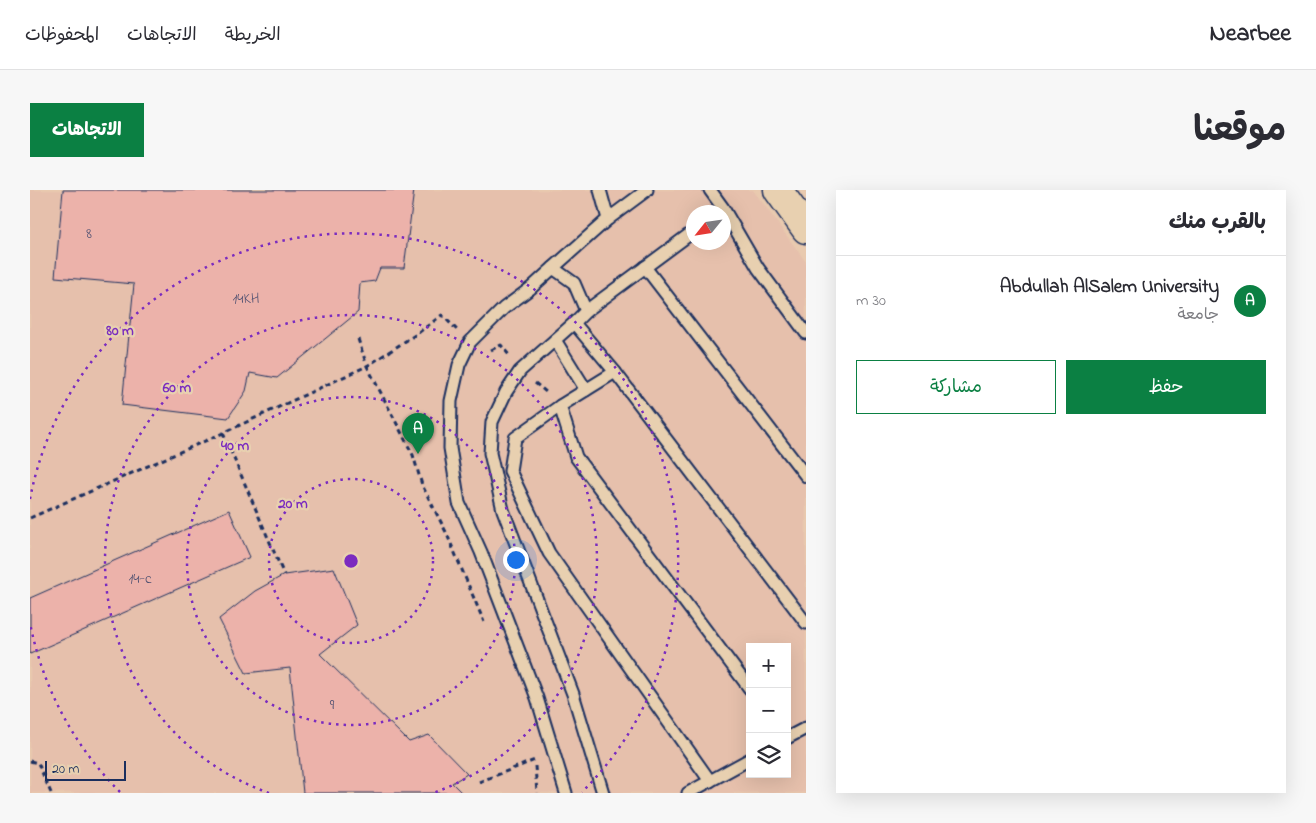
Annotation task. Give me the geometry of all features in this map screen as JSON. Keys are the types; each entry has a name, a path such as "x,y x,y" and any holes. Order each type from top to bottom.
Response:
{"street":[{"path":"778,190 806,229"}],"lane":[{"path":"600,190 608,219"},
{"path":"566,793 534,689 481,552 459,503 450,448 451,401 459,365 470,342 504,308 531,288 608,219 647,190"},
{"path":"710,190 718,205"},
{"path":"731,227 758,268 806,333"},
{"path":"603,793 573,694 503,510 490,453 492,422 506,392 520,371 586,311 686,236"},
{"path":"645,267 806,476"},
{"path":"552,268 574,283 586,311"},
{"path":"574,323 615,372 806,623"},
{"path":"555,340 586,390"},
{"path":"615,372 560,406 515,438 510,471 549,553 710,781"},
{"path":"560,406 576,457 749,688"},
{"path":"791,736 806,728"},
{"path":"688,793 746,761"}],"path":[{"path":"358,339 367,366 413,455 422,485 446,532 486,626"},
{"path":"30,518 223,433 367,366"},
{"path":"223,433 284,575"},
{"path":"532,751 535,760 537,793"},
{"path":"30,760 38,763 51,793"},
{"path":"479,782 535,760"}],"shaded area":[{"path":"30,190 753,190 806,262 806,793 30,793"}],"building":[{"path":"63,190 414,190 404,268 380,268 375,281 360,283 358,312 277,378 250,373 246,391 228,418 122,405 134,284 55,277"},
{"path":"229,510 250,557 30,654 30,598"},
{"path":"334,568 357,625 320,654 409,742 429,735 467,774 452,783 462,793 303,793 290,668 246,673 219,619 255,591 284,575"}],"place":[{"name":"Abdullah AlSalem University","path":"418,454"}]}
